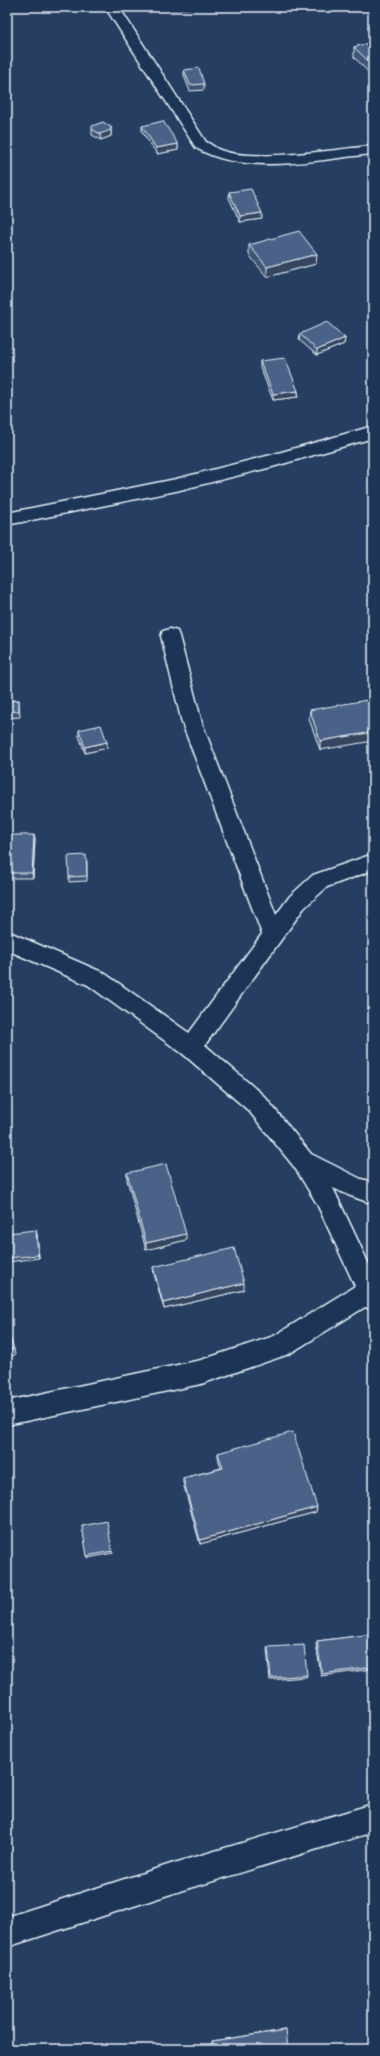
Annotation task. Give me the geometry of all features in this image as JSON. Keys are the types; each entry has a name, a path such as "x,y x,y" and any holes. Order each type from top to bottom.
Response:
{"street":[{"path":"112,7 201,145 208,151 222,156 242,158 308,157 373,150"},
{"path":"7,519 176,484 272,461 373,432"},
{"path":"170,636 192,723 222,806 273,935"},
{"path":"191,1046 297,902 320,881 373,862"},
{"path":"7,940 96,978 191,1046 257,1104 303,1161 325,1196 371,1295 336,1313 280,1346 201,1372 7,1413"},
{"path":"303,1161 356,1188 373,1193"},
{"path":"7,1932 171,1879 373,1818"}],"building":[{"path":"373,42 373,66 354,47"},
{"path":"199,68 204,84 190,85 184,70"},
{"path":"163,121 178,144 156,148 142,126"},
{"path":"103,122 111,127 111,130 100,134 92,129 92,126"},
{"path":"251,189 262,213 240,216 229,192"},
{"path":"299,231 317,254 267,267 249,245"},
{"path":"327,322 345,338 317,350 300,334"},
{"path":"285,358 298,391 273,394 260,361"},
{"path":"19,700 19,711 7,712 7,701"},
{"path":"367,700 373,715 373,732 320,741 310,710"},
{"path":"101,725 107,742 85,747 79,730"},
{"path":"10,835 34,835 32,873 7,873"},
{"path":"86,855 87,876 69,877 68,856"},
{"path":"166,1164 186,1234 146,1243 127,1173"},
{"path":"36,1230 38,1255 7,1258 7,1233"},
{"path":"234,1248 244,1283 163,1303 153,1267"},
{"path":"7,1329 14,1349 7,1351"},
{"path":"293,1432 317,1507 200,1540 183,1478 223,1468 218,1453"},
{"path":"107,1521 112,1551 87,1556 82,1526"},
{"path":"373,1634 373,1667 322,1674 317,1641"},
{"path":"304,1645 307,1675 271,1678 268,1647"},
{"path":"286,2030 288,2049 213,2049 212,2041"}]}
